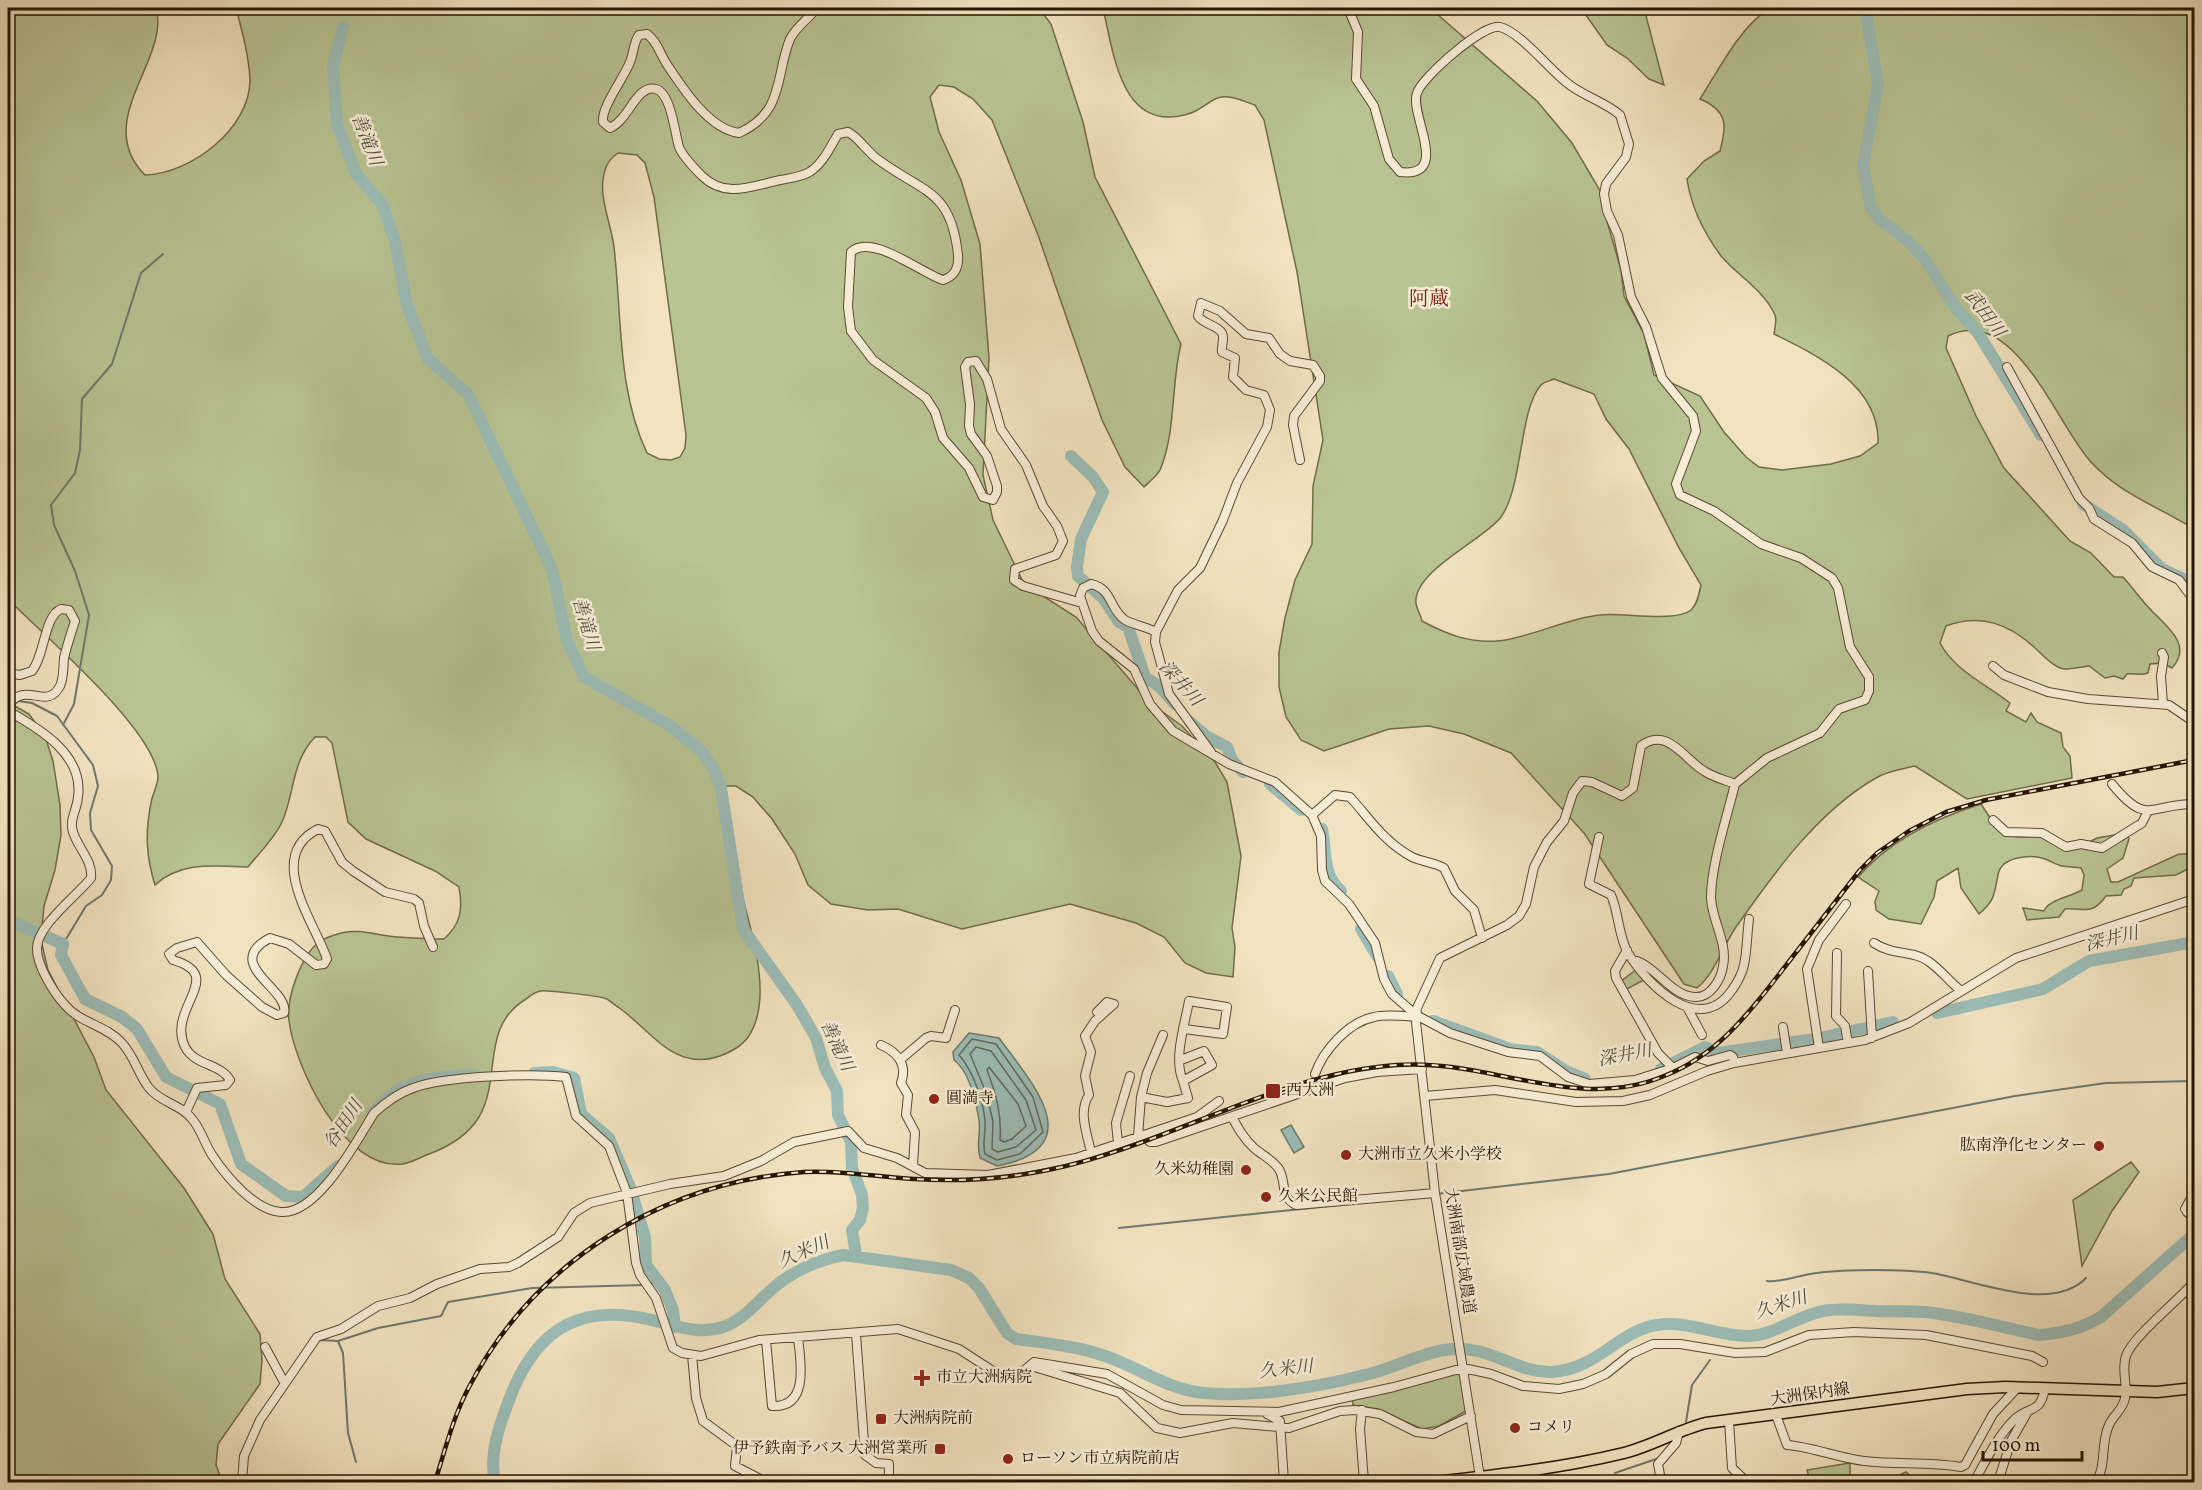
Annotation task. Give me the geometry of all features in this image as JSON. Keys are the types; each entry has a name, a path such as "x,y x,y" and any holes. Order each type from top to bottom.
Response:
{"main road":[{"name":"大洲保内線","path":"1436,1482 1480,1477 1508,1478 1626,1452 1706,1423 1967,1389 2018,1387 2126,1391 2194,1386"}],"street":[{"path":"817,8 790,40 777,93 768,108 745,130 730,132 712,119 668,66 656,42 647,34 639,35 636,40 632,59 605,111 603,122 610,128 625,118 638,94 645,89 662,92 680,150 711,183 734,191 811,171 838,134 848,132 874,157 917,183 942,204 952,220 958,261 956,271 943,280 881,249 866,245 856,248 851,252 850,267 848,307 851,331 873,360 926,398 935,412 943,438 969,468 983,497 993,500 998,492 991,466 969,426 970,404 965,367 968,362 976,361 980,364 987,378 1001,429 1026,465 1043,507 1057,526 1063,541 1056,555 1015,569 1014,580 1023,586 1082,603"},
{"path":"1348,8 1358,32 1356,79 1374,106 1389,159 1400,172 1417,171 1424,165 1426,155 1416,95 1421,84 1447,59 1490,27 1502,27 1513,34 1567,83 1614,109 1624,122 1629,144 1626,157 1606,184 1604,194 1607,211 1618,236 1631,297 1646,327 1662,378 1693,416 1696,431 1676,484 1680,495 1714,511 1761,544 1801,558 1832,578 1838,588 1850,647 1870,682 1865,700 1839,709 1820,733 1767,758 1735,784 1713,875 1711,898 1724,954 1723,968 1710,992 1697,998 1683,995 1643,963 1633,959"},
{"path":"1212,754 1169,694 1155,642 1156,632 1178,590 1200,568 1223,520 1237,483 1262,441 1270,410 1264,395 1240,387 1233,377 1235,358 1222,352 1224,336 1221,331 1202,322 1198,316 1201,303 1220,311 1246,334 1269,338 1280,354 1290,360 1313,365 1320,376 1320,381 1294,416 1293,425 1300,460"},
{"path":"2007,367 2079,498 2089,508 2094,519 2121,534 2152,567 2178,580 2194,600"},
{"path":"1156,632 1126,621 1118,613 1105,590 1099,586 1091,584 1083,588 1080,596 1082,603 1099,641 1134,669 1142,690 1173,731 1229,764 1275,782 1312,815 1321,836 1322,870 1325,881 1349,904 1375,943 1384,979 1392,994 1416,1013 1450,1033 1508,1052 1540,1056 1568,1077 1589,1084 1635,1080 1695,1057 1708,1061 1730,1055 1734,1063"},
{"path":"8,673 20,675 32,671 37,665 56,611 69,610 74,615 75,621 64,660 60,686 52,695 43,698 22,694 15,696 8,706 10,712 32,724 61,748 76,772 78,797 71,822 81,851 92,870 87,884 53,918 38,940 36,950 42,968 64,1005 80,1018 113,1033 123,1044 154,1094 186,1112 194,1120 212,1154 226,1173 266,1208 282,1212 303,1204 317,1194 344,1160 374,1113 414,1088 436,1083 498,1077 566,1077 576,1116 609,1146 627,1193 636,1263 659,1306 673,1348 692,1355 701,1356 766,1340 908,1330 959,1349 989,1370 1004,1375 1022,1372 1034,1362 1107,1374 1163,1405 1181,1410 1258,1412 1296,1410 1334,1399 1394,1387 1463,1366 1523,1386 1559,1389 1583,1384 1606,1374 1631,1354 1653,1344 1680,1344 1735,1353 1765,1352 1809,1335 1827,1332 1926,1335 2032,1356 2043,1362"},
{"path":"2162,653 2164,657 2161,676 2163,704"},
{"path":"1993,666 2004,675 2048,692 2088,699 2163,704 2177,710 2194,722"},
{"path":"1416,1013 1440,958 1507,925 1519,916 1526,904 1534,867 1546,842 1564,821 1577,785 1582,781 1592,782 1622,796 1629,793 1633,788 1637,756 1641,746 1648,740 1670,742 1703,770 1735,784"},
{"path":"2112,784 2127,802 2148,811 2194,804"},
{"path":"1312,815 1335,795 1350,797 1372,826 1401,850 1413,858 1444,868 1455,891 1478,916 1482,938"},
{"path":"1993,820 2006,832 2042,832 2066,847 2081,844 2102,848 2142,823 2148,811"},
{"path":"186,1112 197,1088 226,1085 230,1080 223,1073 194,1058 186,1048 181,1025 197,980 188,964 173,960 169,954 177,948 198,942 226,975 262,1007 277,1015 284,1013 282,1004 255,968 252,959 254,952 270,938 289,944 316,965 324,964 327,959 310,926 295,881 298,849 307,835 318,829 325,831 342,862 352,871 386,892 414,899 419,903 432,947"},
{"path":"1599,837 1589,884 1611,895 1627,950 1661,990 1675,1002 1704,1011 1718,1007 1727,997 1744,966 1749,919"},
{"path":"1425,1096 1495,1090 1576,1102 1623,1101 1650,1095 1707,1071 1734,1063 1872,1038 1909,1023 1994,969 2039,948 2194,899"},
{"path":"1819,1048 1807,969 1819,940 1846,904"},
{"path":"1874,943 1886,951 1918,957 1930,962 1960,990"},
{"path":"1627,950 1615,971 1616,978 1658,1053 1670,1065"},
{"path":"1837,953 1836,1016 1845,1026 1848,1043"},
{"path":"1868,971 1872,1038"},
{"path":"1141,1097 1173,1102 1188,1098 1183,1082 1181,1060 1184,1029 1190,1001 1227,1006 1223,1034 1184,1029"},
{"path":"1091,1152 1082,1107 1089,1095 1085,1076 1091,1052 1085,1036 1095,1021 1114,1004 1107,1002 1097,1012"},
{"path":"1687,1007 1702,1035"},
{"path":"900,1060 926,1038 946,1038 955,1010"},
{"path":"1315,1074 1326,1051 1364,1020 1416,1013"},
{"name":"大洲南部広域農道","path":"1416,1013 1436,1193 1480,1477"},
{"path":"1783,1027 1787,1053"},
{"path":"1140,1136 1141,1097 1146,1073 1163,1035"},
{"path":"881,1045 894,1051 900,1060 904,1074 901,1083 908,1095 906,1115 915,1131 913,1166"},
{"path":"1181,1060 1204,1051 1212,1065 1183,1082"},
{"path":"1140,1136 1156,1143 1345,1078 1377,1072 1422,1070"},
{"path":"1118,1143 1116,1123 1130,1076"},
{"path":"242,1482 244,1456 260,1420 317,1337 341,1329 378,1306 410,1298 437,1284 480,1269 509,1267 518,1263 563,1232 580,1207 627,1193 724,1176 761,1161 794,1142 848,1131 864,1148 897,1158 934,1175 988,1175 1053,1164 1091,1152 1197,1117 1219,1101"},
{"path":"1232,1117 1252,1146 1281,1172 1283,1193 1288,1201 1296,1205 1436,1193"},
{"path":"2194,1193 2186,1210 2194,1219"},
{"path":"2096,1482 2103,1469 2107,1431 2122,1410 2126,1391 2124,1365 2131,1347 2194,1282"},
{"path":"856,1334 865,1455 876,1463 889,1464 889,1482"},
{"path":"766,1340 772,1406 777,1406 795,1399 800,1391 798,1338"},
{"path":"265,1347 284,1382"},
{"path":"692,1355 696,1398 703,1421 737,1446 735,1466 766,1482"},
{"path":"1031,1366 1120,1393 1157,1428 1168,1432 1180,1433 1233,1423 1282,1428 1303,1425 1340,1411 1362,1410 1390,1418 1416,1432 1433,1434 1471,1416"},
{"path":"1776,1414 1787,1445 1812,1447 1863,1461 1933,1461 1961,1467 1965,1466 1993,1414 2018,1387"},
{"path":"1974,1482 2011,1425 2043,1401 2045,1388"},
{"path":"1362,1410 1360,1429 1364,1482"},
{"path":"1258,1412 1280,1421 1284,1482"},
{"path":"1998,1482 2011,1441 2027,1413"},
{"path":"1729,1421 1732,1468 1747,1482"},
{"path":"1654,1482 1660,1475 1658,1464 1676,1443 1680,1431"},
{"path":"1790,1482 1797,1482"}],"green space":[{"path":"8,8 156,8 158,28 153,48 129,112 126,133 131,154 145,175 162,173 180,167 198,157 214,146 229,131 240,115 247,98 250,80 247,53 236,8 1039,8 1051,24 1083,122 1095,177 1181,344 1165,456 1159,472 1144,487 1125,467 1102,420 1038,235 992,120 973,99 954,87 939,85 930,97 939,132 961,180 980,244 989,358 983,475 993,520 1024,584 1076,617 1149,702 1182,726 1215,762 1227,782 1241,856 1232,928 1235,947 1233,977 1206,973 1185,963 1164,937 1136,923 1070,904 962,929 898,909 868,910 831,904 808,885 795,854 772,819 753,797 736,786 725,786 722,801 724,825 758,963 760,991 757,1016 748,1037 735,1049 720,1056 704,1059 689,1058 676,1054 664,1046 606,999 562,992 537,992 512,1010 502,1024 497,1038 486,1102 479,1117 469,1129 450,1144 412,1161 402,1164 381,1162 361,1151 342,1134 312,1088 293,1041 289,1021 292,990 312,948 332,936 354,931 398,937 444,939 454,928 459,916 461,902 459,887 435,871 366,839 348,822 332,743 326,737 315,737 307,747 297,767 282,822 271,840 248,867 187,868 165,877 155,885 147,844 149,814 158,777 152,757 119,709 8,599","holes":["618,153 637,155 645,163 654,197 686,435 685,448 680,457 671,460 659,459 647,453 630,404 622,352 614,247 604,199 603,179 610,160"]},
{"path":"1103,8 1430,8 1537,101 1572,143 1602,194 1605,214 1621,270 1624,296 1644,334 1654,375 1700,396 1724,432 1746,457 1759,467 1782,470 1831,464 1860,456 1878,443 1876,423 1869,405 1858,389 1827,363 1774,334 1776,317 1765,298 1721,256 1695,210 1687,179 1704,161 1720,151 1724,134 1720,114 1700,99 1731,49 1750,25 1771,8 2194,8 2194,529 2127,492 2091,462 2032,373 2014,352 1994,337 1972,330 1948,336 1946,348 1976,416 2004,468 2070,541 2091,553 2114,577 2123,577 2175,637 2179,644 2178,660 2172,668 2163,663 2150,664 2148,673 2127,674 2123,679 2114,676 2105,678 2089,666 2065,669 2057,666 2015,633 1994,623 1971,621 1946,626 1940,643 1946,653 1962,669 2010,703 2006,711 2026,722 2031,713 2037,722 2061,733 2063,747 2070,756 2072,778 1967,799 1915,766 1880,776 1855,792 1816,825 1782,865 1736,927 1704,982 1697,988 1684,984 1584,833 1511,753 1464,734 1429,726 1389,729 1324,751 1301,740 1286,717 1279,687 1279,652 1295,580 1312,544 1313,486 1323,440 1297,272 1264,120 1255,105 1225,97 1215,99 1191,113 1168,117 1150,113 1136,103 1125,87 1117,68","holes":["1554,379 1594,394 1606,419 1629,449 1679,548 1701,585 1693,608 1683,614 1673,616 1610,614 1587,617 1521,637 1497,641 1477,641 1458,637 1422,621 1416,604 1418,592 1425,580 1437,568 1492,526 1501,517 1508,504 1518,468 1524,429 1534,396 1541,385"]},
{"path":"1581,8 1644,8 1664,85 1649,79 1627,58 1607,45"},
{"path":"8,702 29,714 45,736 53,761 60,805 61,835 55,870 44,906 41,940 48,970 94,1057 106,1090 184,1188 213,1234 225,1279 260,1334 262,1360 260,1384 218,1444 216,1465 222,1482 8,1482"},
{"path":"1981,804 1988,815 2007,834 2019,837 2044,837 2059,847 2083,845 2097,838 2126,833 2129,839 2123,858 2107,869 2111,882 2118,882 2179,854 2187,854 2194,866 2176,875 2134,878 2131,886 2124,889 2121,895 2106,896 2101,903 2091,909 2065,909 2059,917 2027,920 2023,908 2044,911 2055,901 2082,890 2084,875 2081,868 2060,865 2039,857 2017,858 2010,860 2000,869 1993,897 1979,914 1961,888 1958,868 1937,881 1934,897 1921,924 1889,919 1876,910 1875,901 1879,891 1858,877 1870,864 1914,832 1947,816"},
{"path":"1637,969 1644,980 1625,990 1620,982"},
{"path":"2131,1162 2139,1172 2112,1211 2082,1266 2073,1200"},
{"path":"1459,1370 1466,1411 1439,1426 1422,1429 1378,1409 1353,1405 1352,1397"},
{"path":"1850,1463 1850,1482 1810,1482 1807,1470"},
{"path":"1906,1472 1918,1482 1885,1482"}],"water":[{"path":"969,1033 999,1038 1038,1094 1046,1112 1048,1130 1042,1145 1025,1157 997,1166 980,1158 976,1105 968,1079 954,1060 953,1052"},
{"path":"1291,1125 1304,1147 1294,1153 1281,1130"}],"waterway":[{"name":"武田川","path":"1865,8 1878,84 1863,166 1871,208 1879,219 1908,241 1924,258 1956,308 1978,333 2041,435"},
{"name":"善滝川","path":"343,27 333,66 337,124 356,174 382,204 395,241 407,305 428,359 468,394 552,569 567,641 584,677 669,725 702,752 714,769 721,788 743,929 797,1005 816,1038 825,1068 837,1091 838,1115 851,1142 852,1168 862,1195 863,1208 860,1220 852,1230 856,1255"},
{"path":"63,725 74,704 89,615 75,571 54,525 51,505 75,473 80,450 82,399 112,364 141,273 163,254"},
{"name":"深井川","path":"1071,456 1093,477 1103,492 1081,539 1078,576 1103,598 1119,622 1128,627 1145,677 1160,687 1175,704"},
{"name":"武田川","path":"2083,504 2123,530 2162,569 2183,579 2194,593"},
{"path":"18,701 32,703 57,716 93,765 98,786 90,813 91,830 112,866 111,880 102,895 86,906 63,944"},
{"name":"深井川","path":"1190,722 1206,736 1227,747 1232,760 1243,772"},
{"name":"深井川","path":"1270,784 1301,810"},
{"name":"深井川","path":"1322,829 1328,870 1335,885 1341,891"},
{"name":"谷田川","path":"8,920 63,944 61,955 85,999 122,1017 137,1029 166,1077 220,1104 241,1164 286,1196 303,1197 338,1166"},
{"name":"深井川","path":"1361,929 1377,956"},
{"name":"深井川","path":"1937,1013 2043,989 2089,961 2194,942"},
{"name":"深井川","path":"1388,976 1397,994"},
{"name":"深井川","path":"1433,1021 1510,1049 1537,1052 1566,1071 1585,1079"},
{"name":"深井川","path":"1661,1069 1705,1047 1718,1053 1815,1039 1893,1022"},
{"name":"谷田川","path":"534,1073 553,1072 574,1078 581,1114 609,1138 630,1187 645,1237 646,1265 665,1290 673,1310 675,1327"},
{"name":"谷田川","path":"372,1114 394,1093 419,1081 447,1076 477,1075"},
{"path":"1436,1194 1609,1174 2015,1096 2106,1083 2194,1081"},
{"path":"1119,1228 1359,1203"},
{"name":"久米川","path":"495,1482 493,1471 495,1447 513,1390 524,1368 551,1335 585,1318 605,1315 628,1316 696,1330 723,1327 742,1316 778,1284 795,1273 823,1260 843,1255 951,1270 969,1278 979,1288 1007,1333 1016,1339 1061,1345 1094,1353 1178,1388 1204,1393 1246,1394 1332,1383 1373,1373 1444,1350 1475,1351 1525,1368 1552,1372 1582,1364 1631,1334 1657,1325 1691,1326 1724,1334 1747,1336 1766,1333 1823,1311 1836,1310 1932,1313 2039,1335 2056,1333 2071,1330 2101,1317 2194,1234"},
{"path":"1767,1281 1829,1272 1906,1271 1932,1273 2012,1292 2033,1294 2053,1293 2071,1288 2086,1278"},
{"path":"650,1284 657,1281"},
{"path":"319,1340 338,1341 378,1328 441,1316 448,1302 532,1288 644,1285"},
{"path":"338,1341 343,1353 348,1433 356,1462"},
{"path":"1686,1422 1692,1385 1710,1360"},
{"path":"1615,1473 1659,1458"}],"railway":[{"path":"435,1482 463,1398 497,1342 529,1302 567,1266 608,1236 653,1211 701,1192 752,1179 804,1172 965,1180 1015,1176 1048,1170 1135,1145 1308,1081 1352,1071 1397,1065 1431,1065 1464,1069 1565,1087 1598,1089 1631,1086 1684,1067 1718,1043 1761,997 1860,870 1877,853 1909,831 1946,812 1986,800 2194,760"}],"place":[{"name":"西大洲","path":"1273,1091"},
{"name":"圓満寺","path":"934,1099"},
{"name":"肱南浄化センター","path":"2099,1146"},
{"name":"大洲市立久米小学校","path":"1346,1155"},
{"name":"久米幼稚園","path":"1246,1170"},
{"name":"久米公民館","path":"1266,1197"},
{"name":"市立大洲病院","path":"922,1378"},
{"name":"大洲病院前","path":"881,1419"},
{"name":"コメリ","path":"1515,1428"},
{"name":"伊予鉄南予バス 大洲営業所","path":"940,1449"},
{"name":"ローソン市立病院前店","path":"1008,1459"}],"district":[{"name":"阿蔵","path":"1429,300"}]}
